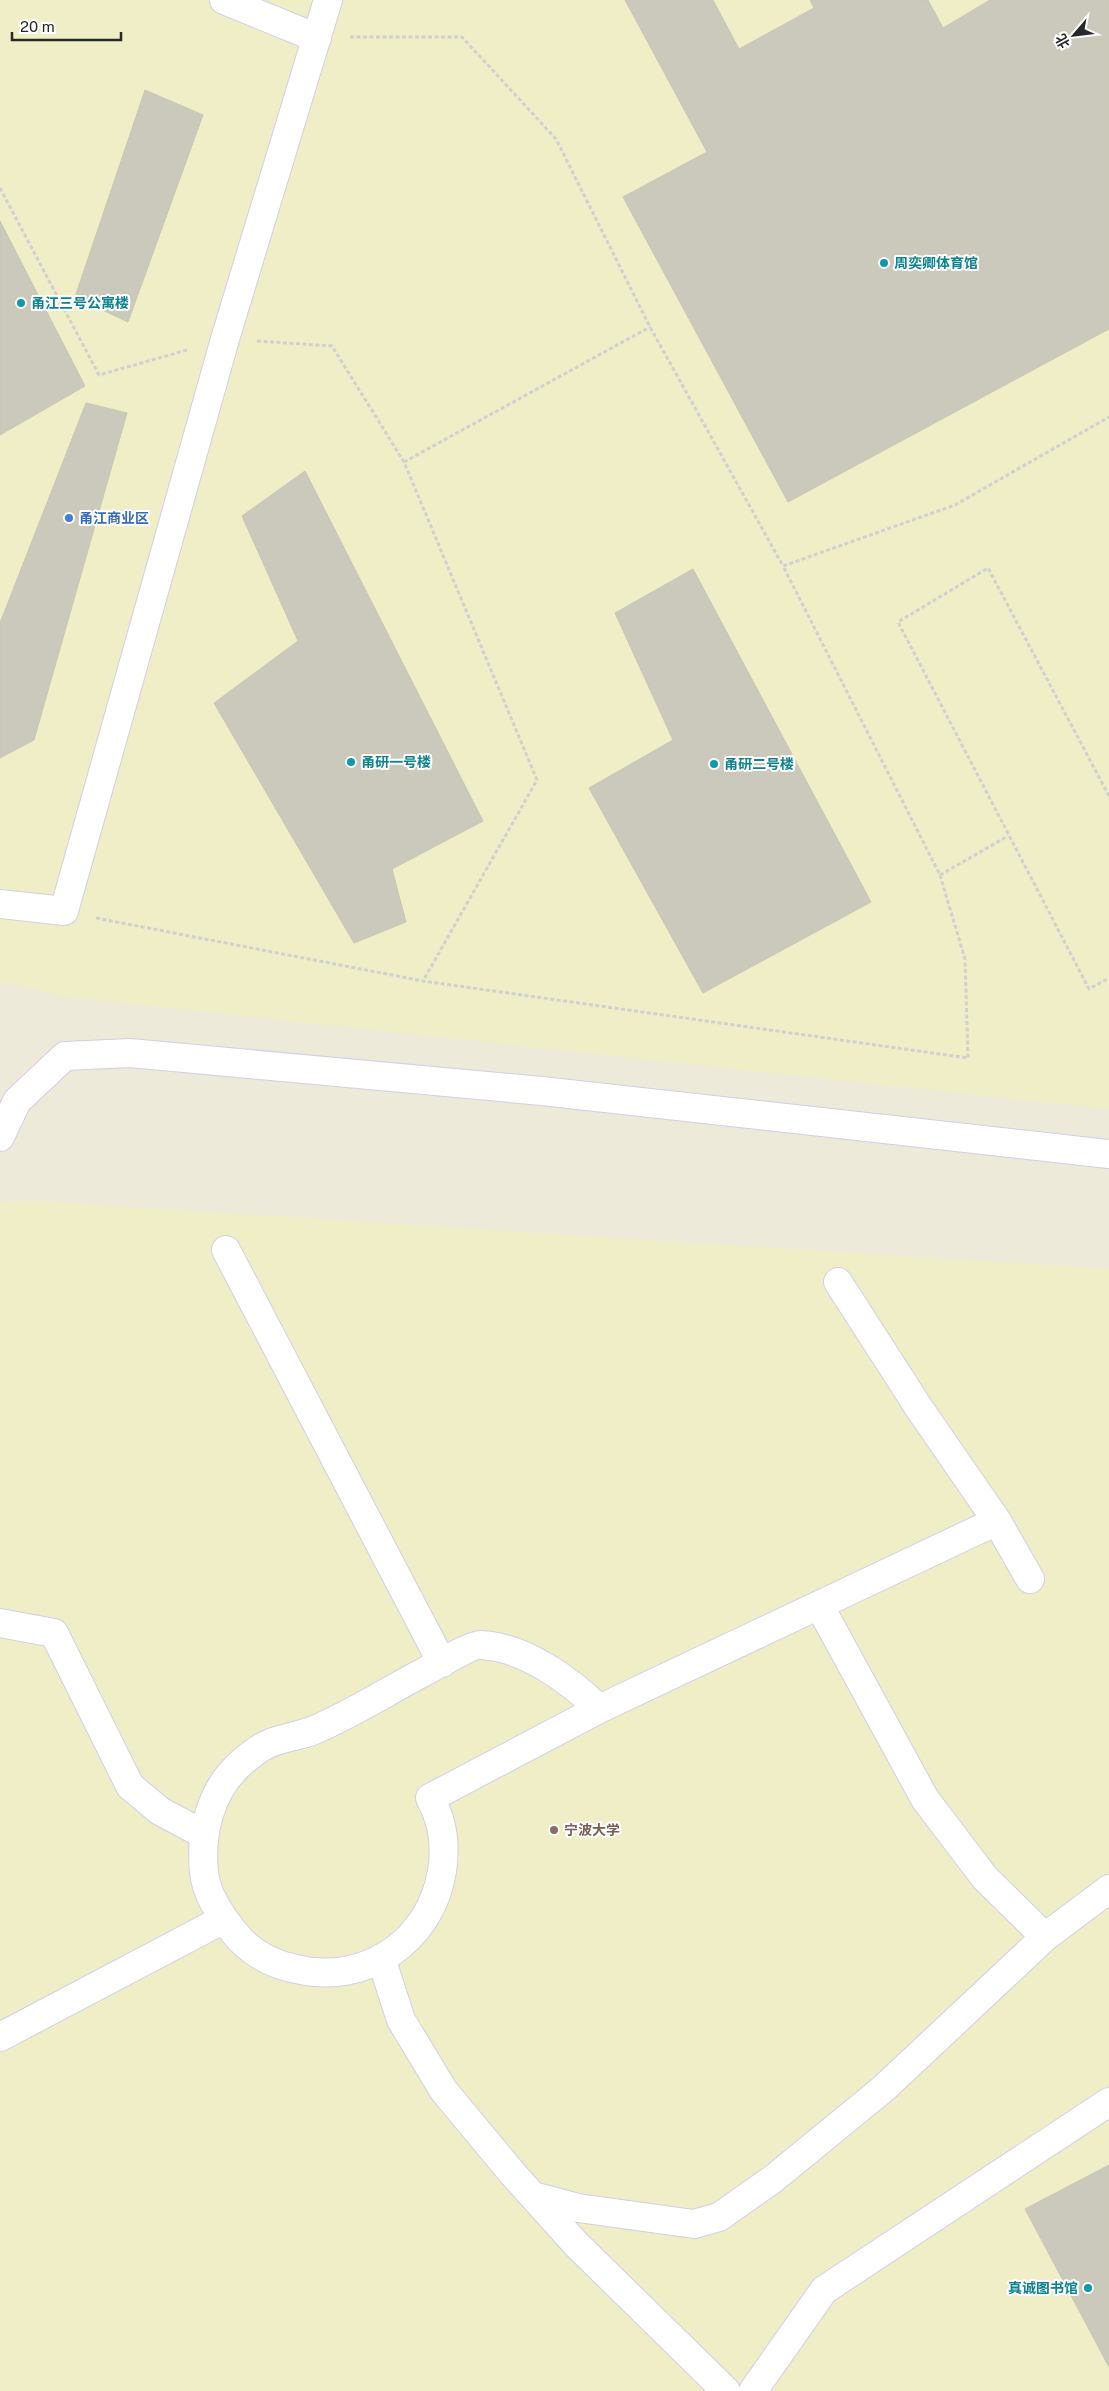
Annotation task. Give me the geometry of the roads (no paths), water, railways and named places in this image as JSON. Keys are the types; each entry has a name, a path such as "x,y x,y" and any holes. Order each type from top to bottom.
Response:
{"street":[{"path":"224,0 317,38"},
{"path":"0,904 64,912 225,339 328,0"},
{"path":"0,1137 18,1101 65,1056 130,1053 542,1091 1109,1154"},
{"path":"226,1250 442,1663"},
{"path":"838,1282 935,1431 997,1521 1030,1580"},
{"path":"599,1710 583,1693 542,1666 513,1651 478,1644 311,1731 272,1742 239,1764 216,1796 203,1834 204,1874 218,1912 243,1944 276,1965 316,1974 355,1970 391,1953 420,1926 439,1891 445,1851 438,1812 430,1798 599,1710 997,1521"},
{"path":"819,1605 926,1799 985,1878 1045,1937"},
{"path":"0,1623 54,1633 130,1786 160,1812 203,1834"},
{"path":"533,2196 578,2208 694,2224 719,2218 772,2179 883,2089 1045,1937 1109,1889"},
{"path":"0,2037 224,1919"},
{"path":"381,1958 401,2020 444,2090 576,2244 726,2391"},
{"path":"753,2391 824,2290 1109,2102"}],"place":[{"name":"周奕卿体育馆","path":"884,263"},
{"name":"甬江三号公寓楼","path":"21,303"},
{"name":"甬江商业区","path":"69,518"},
{"name":"甬研一号楼","path":"351,762"},
{"name":"甬研二号楼","path":"714,764"},
{"name":"宁波大学","path":"554,1830"},
{"name":"真诚图书馆","path":"1088,2288"}]}
